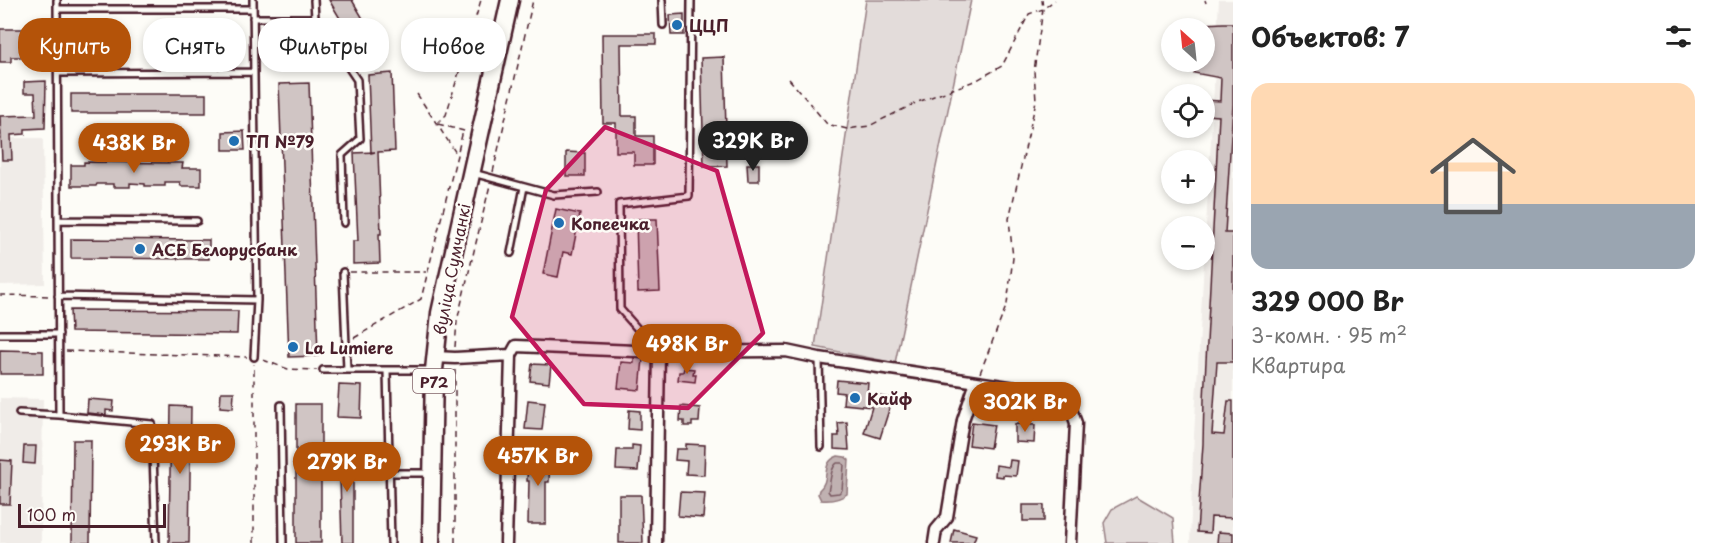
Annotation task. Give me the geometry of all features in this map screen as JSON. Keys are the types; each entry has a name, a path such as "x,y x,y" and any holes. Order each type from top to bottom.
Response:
{"main road":[{"name":"вуліца Сумчанкі","path":"431,543 434,364 440,313 510,0"}],"street":[{"path":"506,543 511,355 516,346 659,352 786,351 1056,394 1068,401 1076,423 1070,543"},
{"path":"656,543 659,352"},
{"path":"434,364 455,358 511,355"},
{"path":"934,543 936,530 947,517 963,420 976,382"}],"lane":[{"path":"57,0 59,416"},
{"path":"253,0 257,300 255,357"},
{"path":"314,0 315,18"},
{"path":"663,0 663,25"},
{"path":"659,352 621,309 619,204 688,196 691,0"},
{"path":"57,9 253,9"},
{"path":"253,18 258,18"},
{"path":"58,73 254,72"},
{"path":"344,223 342,154 360,139 357,80 352,72"},
{"path":"471,173 554,195 598,192"},
{"path":"511,253 524,187"},
{"path":"58,220 196,221"},
{"path":"343,272 347,370"},
{"path":"58,296 257,300"},
{"path":"0,334 58,334"},
{"path":"819,358 821,447"},
{"path":"323,370 387,371 434,364"},
{"path":"387,371 391,543"},
{"path":"281,405 283,543"},
{"path":"19,413 152,424 156,543"},
{"path":"390,473 431,473"}],"path":[{"path":"437,124 446,115 481,0"},
{"path":"454,543 457,321 533,0"},
{"path":"976,382 1007,304 1013,258 1010,219 1036,101 1034,71 1043,9 1042,0"},
{"path":"789,80 827,124 847,129 869,126 918,102 977,80 1002,66 1029,14 1043,9 1055,0"},
{"path":"417,94 457,154"},
{"path":"346,343 421,299 463,130 437,124"},
{"path":"343,272 427,272"},
{"path":"0,295 58,296"},
{"path":"59,351 255,357 288,369 323,370"},
{"path":"254,543 255,357"}],"highlighted area":[{"path":"605,127 717,171 763,333 688,408 584,404 512,317 546,190"}],"shaded area":[{"path":"866,0 971,0 895,363 815,347"},
{"path":"1219,0 1233,0 1233,543 1190,543 1204,270 1215,270 1215,216 1207,216 1207,204 1215,204 1215,150 1210,150 1211,138 1215,138 1215,70"},
{"path":"0,138 43,138 45,284 0,285"},
{"path":"0,398 43,399 41,543 0,543"},
{"path":"1136,496 1173,518 1175,543 1107,543 1104,523 1112,509"}],"water":[{"path":"838,456 849,460 847,494 835,500 821,500 818,494 825,481 827,467 832,459"}],"building":[{"path":"329,0 352,0 363,18 340,18"},
{"name":"ЦЦП","path":"684,14 684,35 671,35 670,15"},
{"path":"1233,23 1233,104 1225,233 1233,233 1233,362 1217,362 1212,434 1224,435 1228,401 1233,401 1233,518 1211,517 1210,533 1197,532 1211,270 1215,270 1214,216 1219,116 1215,116 1215,101 1220,101 1221,78 1194,73 1215,72 1215,24"},
{"path":"0,29 18,29 18,57 11,57 11,62 0,62"},
{"path":"602,34 656,34 656,44 621,44 622,116 636,116 636,136 653,136 653,165 634,165 634,152 616,152 616,123 603,123"},
{"path":"724,57 727,166 704,167 701,58"},
{"path":"392,73 395,151 378,152 380,263 353,264 353,241 358,241 354,153 371,152 368,75"},
{"path":"46,81 45,128 25,129 25,134 11,135 12,160 2,160 0,116 36,115 35,93 24,93 24,82"},
{"path":"309,83 318,356 289,357 279,84"},
{"path":"71,94 206,94 206,113 71,113"},
{"name":"ТП №79","path":"244,131 245,150 223,150 223,132"},
{"path":"566,152 585,153 585,176 566,176"},
{"path":"84,162 183,163 182,168 201,168 201,186 181,186 180,182 165,182 165,186 130,183 130,187 113,187 113,184 71,186 71,165 84,165"},
{"path":"747,164 759,164 759,181 748,181"},
{"path":"556,209 580,214 572,254 563,252 558,277 543,274"},
{"path":"636,219 657,219 660,291 638,292"},
{"name":"АСБ Белорусбанк","path":"71,239 209,240 209,259 71,258"},
{"path":"70,310 238,311 237,334 71,332"},
{"path":"0,350 43,351 43,374 0,374"},
{"path":"634,358 643,359 640,390 618,388 621,362 634,363"},
{"path":"532,364 551,365 549,383 530,381"},
{"path":"684,368 694,369 695,382 678,380 679,372 683,372"},
{"path":"837,380 868,383 867,394 891,398 880,438 864,433 872,407 843,404 844,393 836,392"},
{"path":"339,385 362,386 361,418 337,417"},
{"path":"221,392 234,392 233,408 220,407"},
{"path":"88,399 114,401 113,411 106,410 106,415 87,413"},
{"path":"528,400 545,402 542,430 525,429"},
{"path":"296,404 321,404 321,543 296,543"},
{"path":"171,406 191,407 189,543 169,543"},
{"path":"681,406 700,408 699,422 692,422 692,426 684,426 684,421 680,421"},
{"path":"629,410 640,411 640,430 628,429"},
{"path":"847,422 849,450 834,449 834,436 839,436 838,423"},
{"path":"972,422 994,425 990,448 969,445"},
{"path":"1015,424 1035,425 1034,443 1015,442"},
{"path":"73,440 91,440 90,543 72,543"},
{"path":"686,444 705,445 704,475 686,474 687,461 675,460 676,449 686,449"},
{"path":"632,445 640,446 638,471 616,470 617,450 632,450"},
{"path":"24,446 36,446 35,464 23,463"},
{"path":"339,446 353,446 353,543 342,543"},
{"path":"528,454 550,455 549,482 546,482 546,524 528,524"},
{"path":"0,460 12,461 10,504 0,504"},
{"path":"1010,460 1018,461 1016,476 995,476 996,465 1009,467"},
{"path":"680,492 705,493 703,518 678,516"},
{"path":"619,495 641,495 643,543 619,543"},
{"path":"1023,505 1044,505 1044,521 1023,521"},
{"path":"954,529 976,535 973,543 951,543"},
{"path":"1218,532 1233,533 1233,543 1217,543"}],"place":[{"name":"ЦЦП","path":"677,25"},
{"name":"ТП №79","path":"234,141"},
{"name":"Копеечка","path":"559,223"},
{"name":"АСБ Белорусбанк","path":"140,249"},
{"name":"La Lumiere","path":"293,347"},
{"name":"Кайф","path":"855,398"}]}
